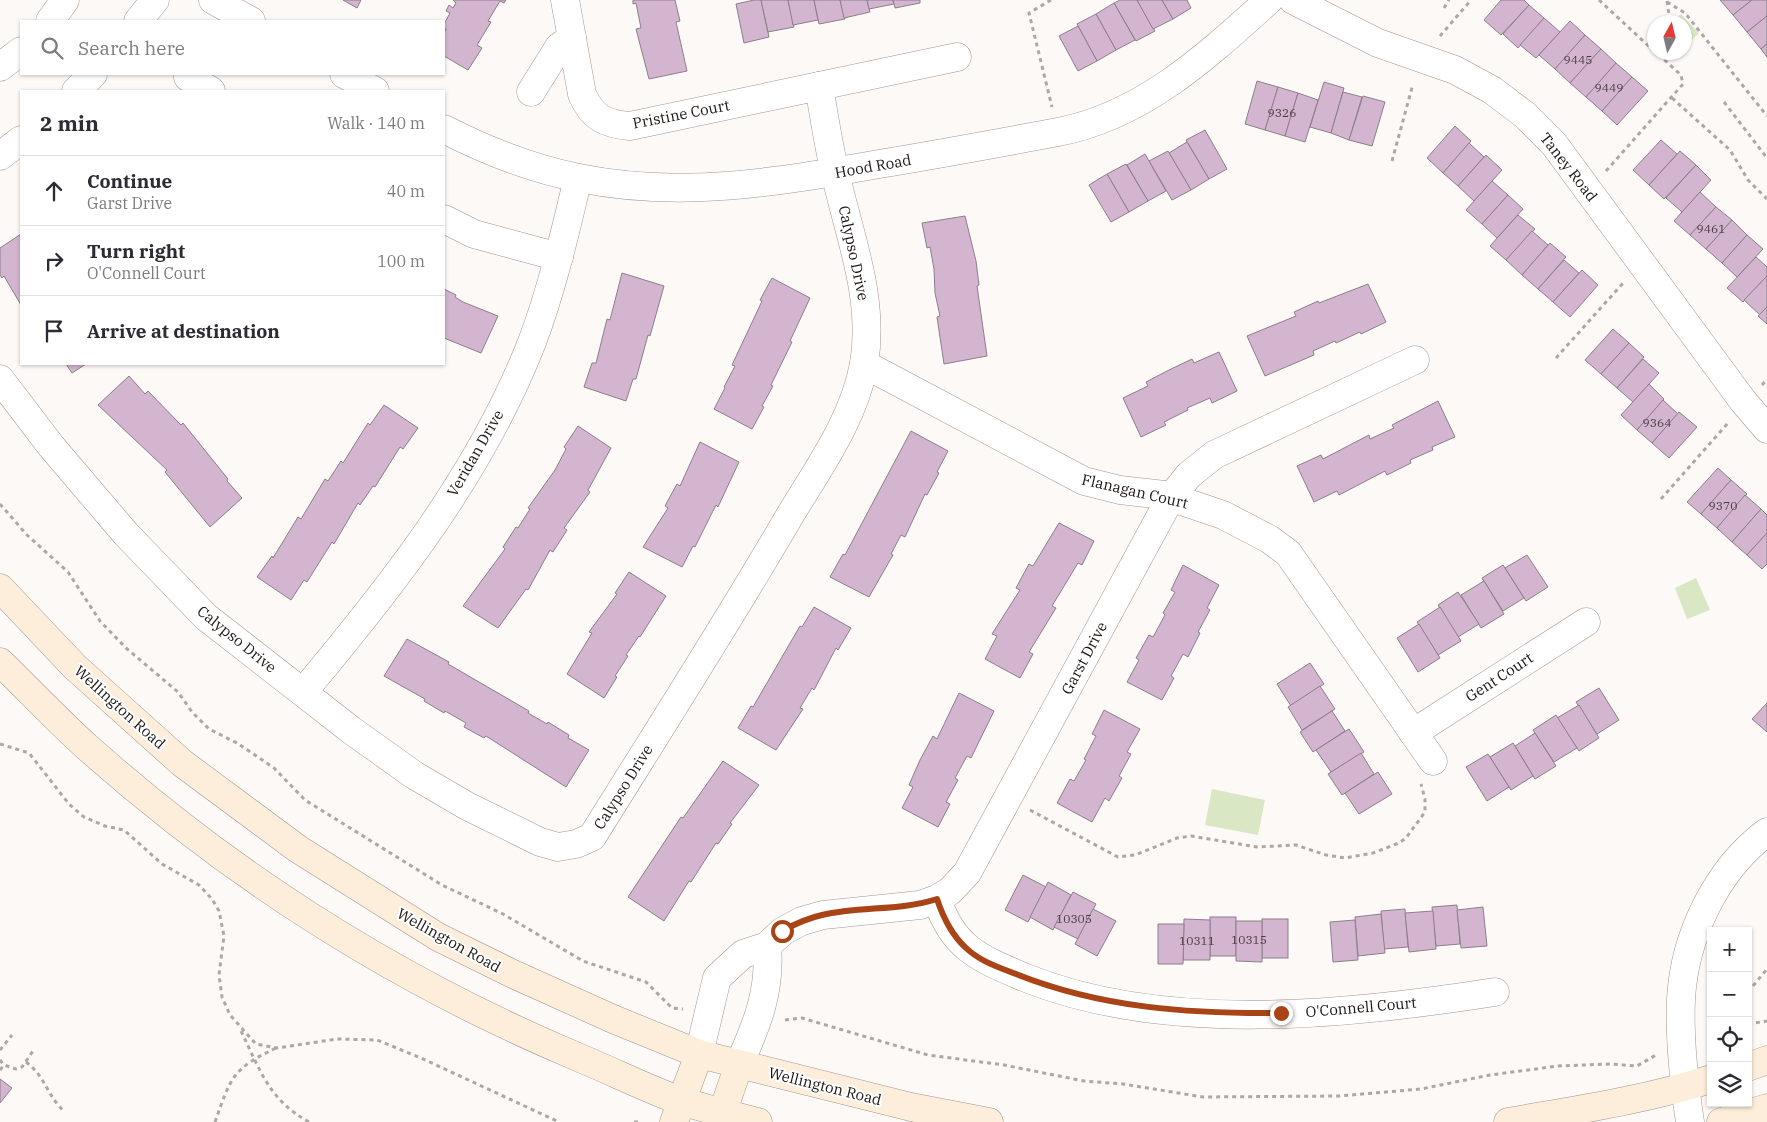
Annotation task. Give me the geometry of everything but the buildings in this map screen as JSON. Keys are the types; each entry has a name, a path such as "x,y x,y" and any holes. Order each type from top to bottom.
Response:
{"main road":[{"name":"Wellington Road","path":"0,588 75,667 182,763 298,849 438,937 613,1020 699,1054 911,1108 990,1122"},
{"path":"0,662 86,746 167,815 269,891 323,926 395,969 455,1001 678,1112 758,1122"},
{"path":"678,1112 699,1054"},
{"path":"1752,1066 1767,1060"},
{"path":"721,1117 740,1065"},
{"path":"1508,1122 1583,1109 1685,1087 1707,1080"},
{"path":"1721,1122 1767,1108"}],"street":[{"path":"51,20 65,0"},
{"path":"139,20 155,0"},
{"path":"213,0 249,20"},
{"name":"Pristine Court","path":"565,0 582,94 586,103 597,116 611,124 630,126 957,57"},
{"name":"Hood Road","path":"445,129 490,150 578,178 626,184 690,188 757,184 835,172 1058,132 1098,120 1140,101 1188,71 1268,0"},
{"name":"Taney Road","path":"1294,0 1378,43 1455,70 1492,90 1525,115 1554,144 1745,404 1767,429"},
{"path":"531,92 559,47 572,38"},
{"path":"0,67 20,52"},
{"path":"77,90 92,75"},
{"path":"346,75 373,90"},
{"path":"188,77 209,90"},
{"path":"819,86 835,172"},
{"path":"0,156 20,141"},
{"name":"Calypso Drive","path":"0,379 51,446 126,534 206,617 351,730 414,775 476,810 540,842 558,847 576,844 592,837 764,561 837,436 850,407 864,364 866,304 856,251 835,172"},
{"name":"Veridan Drive","path":"302,692 380,598 418,545 477,455 510,393 532,342 560,258 578,178"},
{"path":"445,220 474,234 560,258"},
{"name":"Garst Drive","path":"699,1054 717,978 742,954 767,946 782,931 802,921 823,914 920,905 937,899 950,891 967,873 1171,497 1189,475 1214,455 1415,360"},
{"name":"Flanagan Court","path":"864,364 1076,478 1120,490 1171,497 1223,515 1269,539 1288,553 1434,761"},
{"name":"Gent Court","path":"1413,733 1586,622"},
{"path":"1690,1122 1680,1030 1681,998 1688,959 1697,929 1715,889 1735,862 1767,832"},
{"name":"O'Connell Court","path":"937,899 943,916 954,936 966,949 986,962 1044,985 1099,1000 1164,1010 1216,1014 1281,1013 1353,1010 1495,992"},
{"path":"740,1065 759,1019 769,971 767,946"}],"path":[{"path":"1051,0 1029,13 1058,132"},
{"path":"1444,8 1449,0"},
{"path":"1392,161 1421,58 1471,0"},
{"path":"1599,0 1647,45"},
{"path":"1667,1 1669,15"},
{"path":"1667,1 1685,13 1767,116"},
{"path":"1588,191 1681,87 1684,80 1663,60"},
{"path":"1672,98 1730,150 1748,180 1767,199"},
{"path":"1724,102 1767,158"},
{"path":"1556,358 1641,262"},
{"path":"1661,499 1745,404"},
{"path":"0,744 28,753 63,798 84,817 105,826 124,830 162,864 200,885 212,898 219,912 224,936 219,975 222,997 230,1015 256,1044 276,1048"},
{"path":"1008,799 1080,834 1118,857 1135,855 1177,838 1191,836 1257,847 1296,845 1326,856 1344,858 1373,853 1399,843 1406,838 1426,809 1424,793 1416,772 1434,761"},
{"path":"1752,987 1767,969"},
{"path":"1752,1023 1767,1021"},
{"path":"239,1026 254,1058 279,1101 290,1112 309,1122"},
{"path":"0,1050 2,1043 12,1035"},
{"path":"215,1122 235,1076 240,1068 254,1058 276,1048 337,1039 377,1040 421,1058 559,1122"},
{"path":"0,1060 4,1065 16,1069 26,1062 33,1051"},
{"path":"26,1062 42,1076 52,1095 64,1111"},
{"path":"0,1070 4,1065"}],"green space":[{"path":"1692,26 1699,33 1692,40"},
{"path":"1696,578 1710,610 1687,619 1675,588"},
{"path":"1212,789 1265,800 1258,835 1205,825"}],"route":[{"path":"782,931 802,921 823,914 920,905 937,899 943,916 954,936 966,949 986,962 1044,985 1099,1000 1164,1010 1216,1014 1281,1013"}]}
